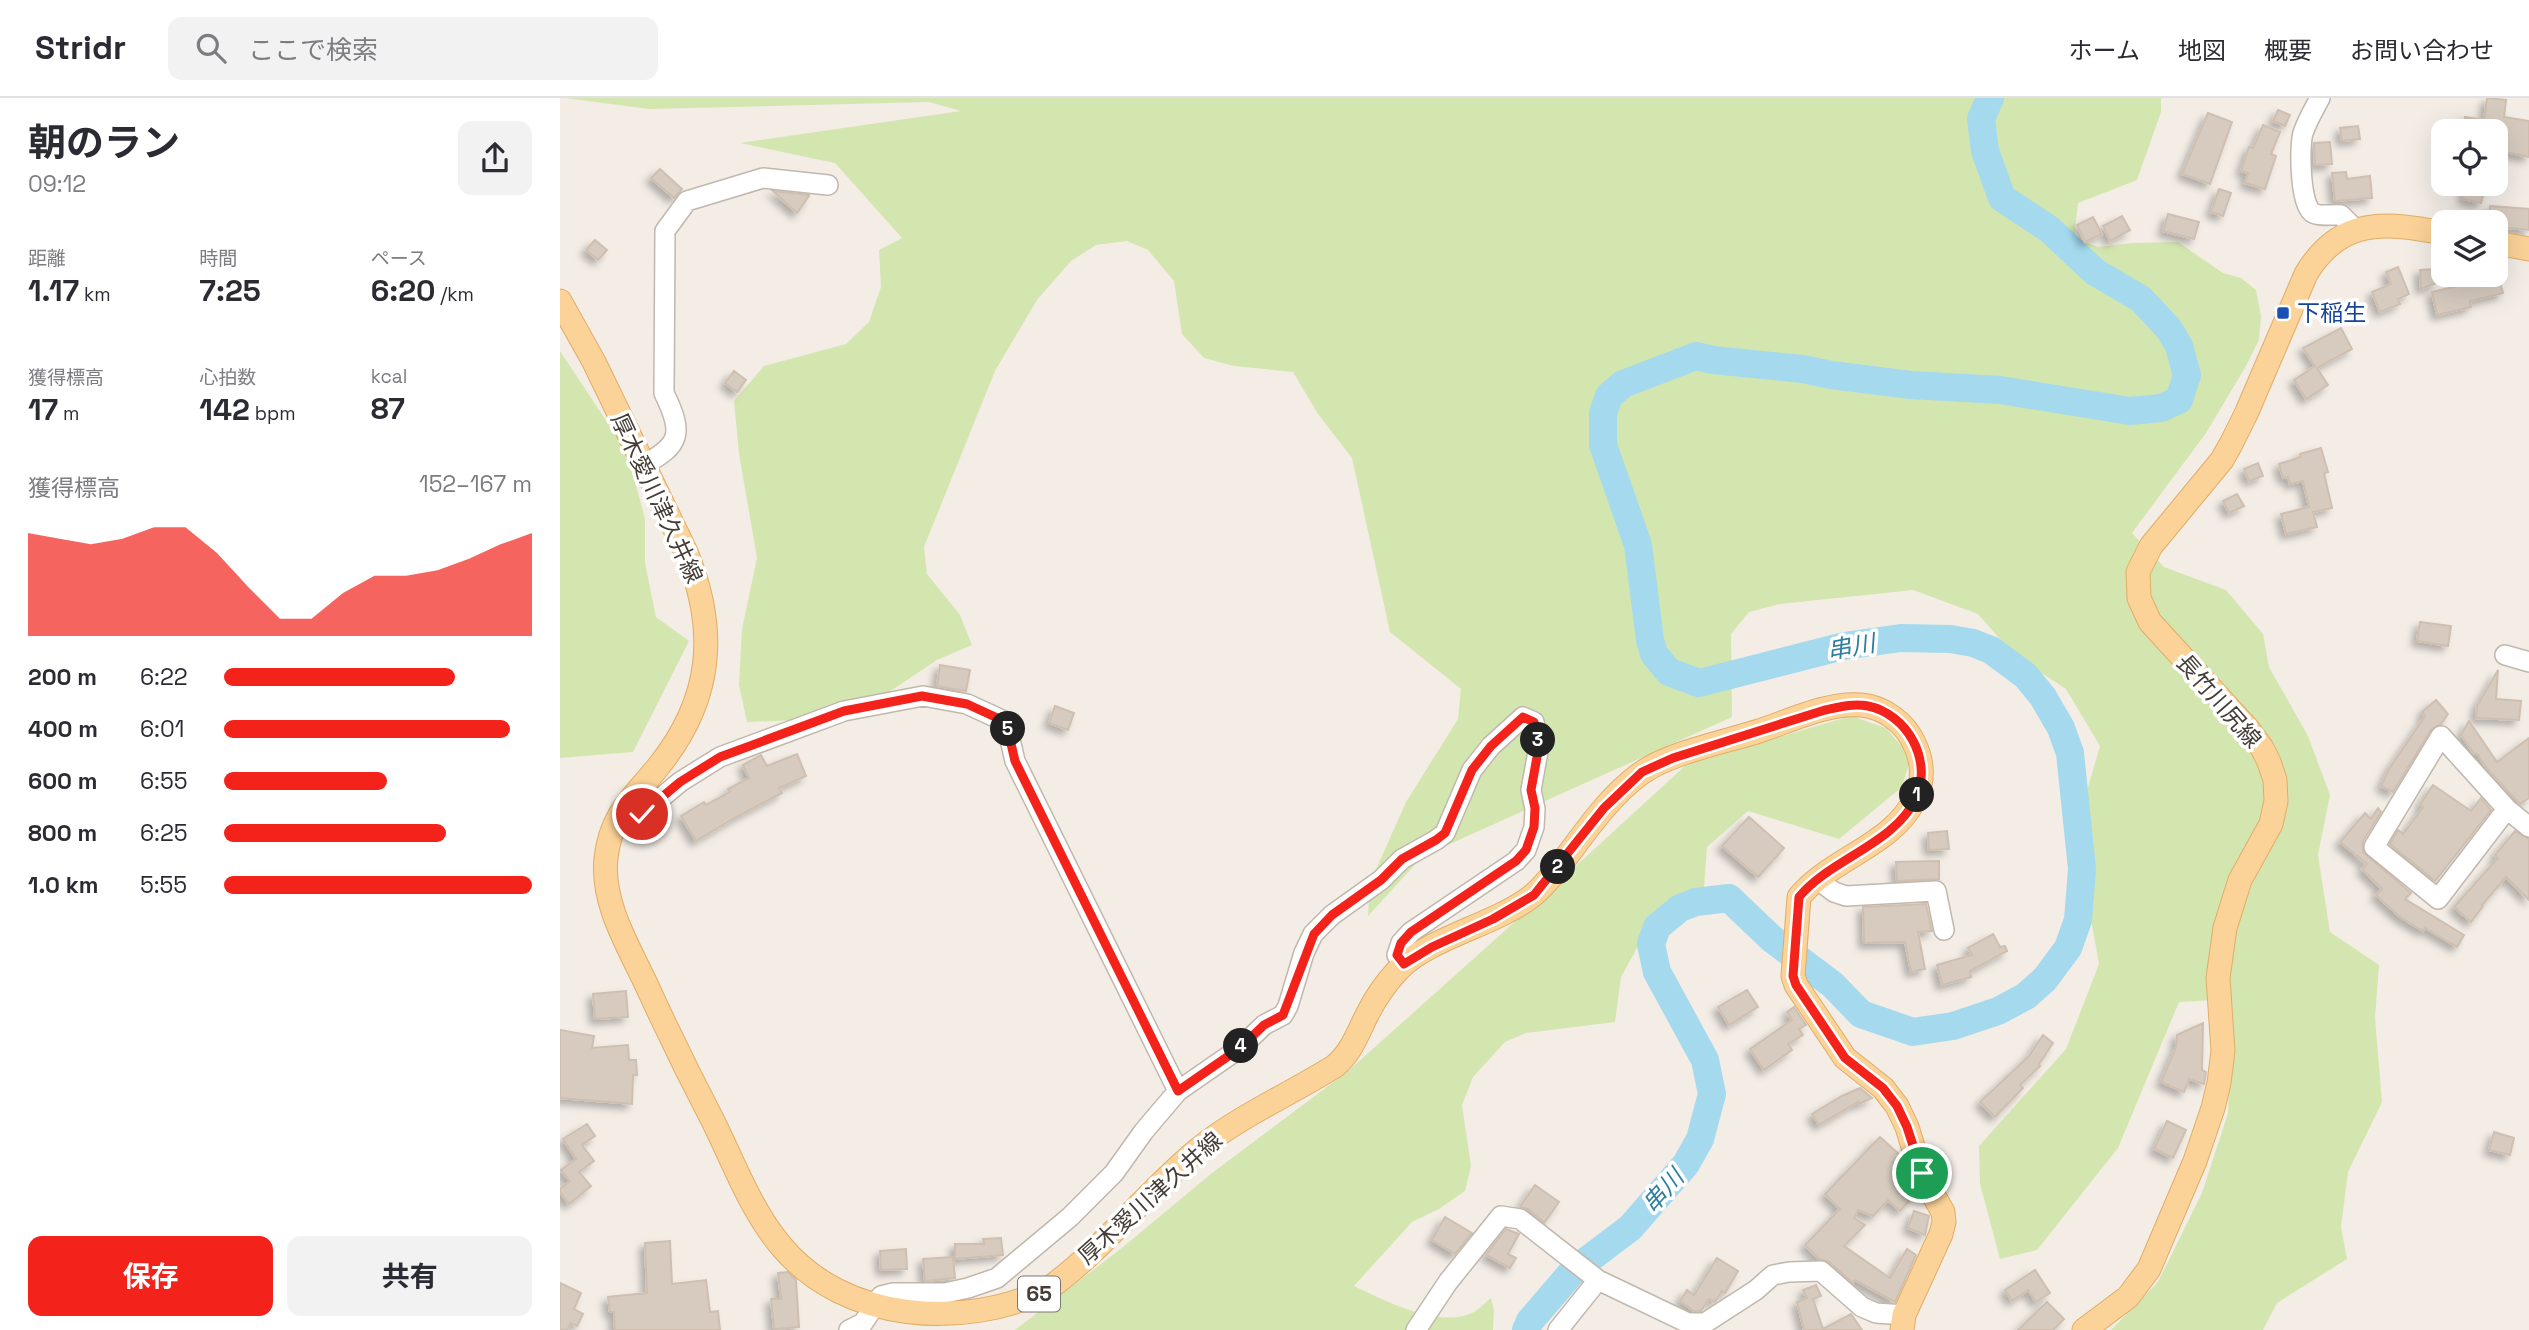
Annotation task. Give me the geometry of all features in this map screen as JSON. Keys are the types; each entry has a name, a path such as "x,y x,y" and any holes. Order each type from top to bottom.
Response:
{"main road":[{"name":"長竹川尻線","path":"2084,1330 2128,1297 2145,1276 2205,1135 2218,1091 2222,1063 2218,978 2227,920 2240,880 2270,824 2276,801 2274,776 2262,748 2248,729 2150,622 2140,598 2138,572 2151,545 2222,460 2231,444 2312,262 2330,244 2356,230 2386,224 2431,231"},
{"path":"2508,245 2529,249"},
{"name":"厚木愛川津久井線","path":"560,301 594,362 686,552 698,583 706,620 707,642 703,673 697,696 680,736 669,753 628,800 619,814 610,838 606,865 613,910 662,1018 758,1211 781,1247 807,1272 840,1295 872,1310 914,1320 959,1319 1003,1311 1046,1290 1077,1265 1196,1151 1237,1122 1307,1083 1345,1058 1379,993 1404,964 1534,895 1604,808 1642,772 1673,758 1825,710 1859,705 1880,710 1901,723 1914,742 1922,777 1917,797 1905,817 1817,879 1799,897 1796,907 1793,976 1800,995 1845,1058 1883,1088 1897,1106 1922,1173 1943,1212 1941,1234 1903,1323"}],"street":[{"path":"2320,98 2302,141 2304,201 2316,215 2341,215 2356,230"},
{"path":"643,465 663,455 675,437 674,414 664,393 665,231 687,201 762,178 828,185"},
{"path":"2505,655 2529,662"},
{"path":"619,814 642,814 680,782 720,757 844,711 922,696 967,704 1006,722 1015,761 1178,1091"},
{"path":"849,1330 863,1322 881,1296 893,1293 945,1293 986,1283 1008,1271 1070,1217 1114,1172 1178,1091 1240,1048 1264,1025 1283,1015 1314,934 1332,915 1381,880 1402,859 1445,833 1472,770 1491,746 1523,717 1534,722 1539,746 1531,790 1535,808 1534,827 1526,850 1516,861 1411,932 1398,948 1397,955 1404,964"},
{"path":"2508,809 2438,899 2374,847 2441,736 2508,809 2529,827"},
{"path":"1817,879 1834,892 1846,896 1936,891 1944,930"},
{"path":"1416,1330 1448,1282 1501,1216 1520,1219 1598,1280 1688,1323 1705,1323 1756,1290 1773,1275 1821,1271 1862,1307 1903,1323"},
{"path":"1558,1330 1598,1280"}],"green space":[{"path":"565,98 2161,98 2161,112 2137,180 2078,203 2074,239 2099,247 2178,242 2223,273 2241,278 2256,290 2261,316 2259,340 2246,366 2206,433 2132,533 2164,567 2226,590 2263,634 2269,667 2308,736 2330,795 2318,855 2330,932 2379,965 2375,1018 2382,1102 2348,1172 2341,1227 2347,1259 2277,1303 2263,1330 2111,1330 2158,1282 2202,1193 2228,1113 2231,999 2179,1002 2118,1148 2037,1250 2000,1259 1980,1184 1979,1146 2066,1049 2099,964 2087,897 2088,787 2100,746 2066,689 2014,655 1978,614 1913,590 1780,604 1749,612 1731,634 1732,717 1423,856 1368,916 1370,883 1406,802 1458,719 1461,689 1390,632 1352,458 1318,414 1293,372 1234,366 1204,358 1182,334 1174,281 1148,250 1127,241 1096,245 1071,261 1037,300 995,371 924,547 927,574 960,615 972,645 937,660 871,704 819,719 747,722 739,685 742,629 757,558 739,454 734,401 764,366 846,344 869,322 881,287 879,250 902,238 835,163 740,143 961,111 929,102 649,109"},
{"path":"560,351 627,452 645,519 645,563 656,617 689,641 633,752 560,758"},
{"path":"1851,716 1886,728 1911,757 1902,787 1839,839 1748,811 1707,847 1703,901 1642,939 1621,977 1615,1022 1526,1033 1505,1042 1473,1077 1462,1105 1471,1166 1465,1191 1439,1209 1412,1222 1354,1286 1412,1311 1445,1318 1474,1312 1491,1298 1494,1311 1493,1330 1015,1330 1123,1247 1212,1173 1347,1072 1687,764"}],"building":[{"path":"2487,98 2506,100 2504,117 2529,121 2529,157 2508,153 2508,119 2484,119"},
{"path":"2278,110 2290,115 2285,126 2273,121"},
{"path":"2208,113 2232,122 2210,184 2182,174"},
{"path":"2263,125 2280,132 2271,154 2276,156 2265,189 2245,183 2248,173 2241,171 2249,147 2253,148"},
{"path":"2358,126 2360,139 2342,141 2340,128"},
{"path":"2330,142 2332,164 2315,165 2314,143"},
{"path":"660,169 682,189 674,198 651,178"},
{"path":"2346,172 2347,179 2370,176 2372,198 2335,201 2332,173"},
{"path":"2219,189 2231,193 2223,216 2211,212"},
{"path":"773,191 809,195 809,196 797,213"},
{"path":"2464,196 2483,196 2481,203 2463,199"},
{"path":"2490,206 2529,209 2529,230 2508,228 2508,210 2490,210"},
{"path":"2168,214 2199,222 2194,239 2163,231"},
{"path":"2122,216 2130,230 2110,241 2103,226"},
{"path":"2093,217 2102,234 2085,242 2077,225"},
{"path":"595,240 607,250 598,260 586,250"},
{"path":"2398,267 2409,294 2398,299 2400,304 2380,312 2372,292 2391,284 2386,272"},
{"path":"2431,269 2431,285 2421,289 2420,270"},
{"path":"2453,287 2501,287 2503,293 2470,301 2471,307 2437,315 2432,292"},
{"path":"2341,328 2352,349 2317,368 2328,385 2306,399 2294,380 2315,366 2303,348"},
{"path":"734,371 746,380 737,392 725,383"},
{"path":"2321,448 2328,472 2324,473 2332,508 2313,512 2317,527 2286,534 2281,514 2309,507 2303,481 2290,484 2288,477 2283,478 2279,464"},
{"path":"2258,463 2263,476 2249,481 2244,469"},
{"path":"2237,494 2244,506 2229,513 2223,501"},
{"path":"2420,622 2451,626 2448,646 2417,641"},
{"path":"940,665 970,670 966,691 937,686"},
{"path":"2498,670 2496,699 2521,701 2519,720 2476,718 2477,706"},
{"path":"2436,700 2448,714 2441,724 2431,730 2393,792 2381,786 2389,769 2425,716 2422,712"},
{"path":"1055,706 1074,713 1068,730 1049,723"},
{"path":"2469,721 2497,762 2529,738 2529,798 2520,804 2477,754 2474,754 2461,735"},
{"path":"797,754 806,776 779,788 782,793 696,841 681,816 704,802 706,805 730,792 728,789 749,778 743,765 761,755 767,766"},
{"path":"2433,785 2471,811 2481,798 2491,810 2435,881 2390,844 2398,830 2403,834 2423,807 2420,805"},
{"path":"2378,808 2381,812 2363,841 2363,852 2411,893 2405,899 2464,935 2457,947 2400,917 2376,895 2382,889 2362,869 2367,864 2340,842 2365,813 2371,819"},
{"path":"1749,817 1784,848 1758,877 1722,846"},
{"path":"1947,831 1949,849 1929,850 1928,833"},
{"path":"2515,831 2529,839 2529,900 2506,877 2471,922 2454,907 2498,858 2495,855"},
{"path":"1939,861 1939,879 1897,881 1896,862"},
{"path":"1926,904 1932,931 1918,932 1925,969 1911,972 1905,942 1864,943 1863,907"},
{"path":"1993,934 2000,947 2005,946 2007,951 1970,971 1971,977 1942,985 1937,965 1972,955 1968,948"},
{"path":"1747,990 1758,1007 1729,1025 1718,1007"},
{"path":"626,991 628,1017 595,1019 593,994"},
{"path":"1794,1007 1806,1025 1799,1029 1803,1035 1788,1044 1792,1050 1764,1070 1750,1049 1792,1020 1787,1012"},
{"path":"2203,1023 2202,1070 2206,1072 2204,1084 2189,1079 2184,1092 2161,1082 2176,1047 2177,1035"},
{"path":"560,1030 594,1036 592,1048 628,1045 629,1060 636,1060 637,1075 633,1075 632,1104 560,1098"},
{"path":"2043,1035 2053,1043 2040,1066 2020,1085 2023,1088 1995,1117 1980,1102 2029,1056"},
{"path":"1860,1088 1872,1098 1859,1104 1858,1102 1819,1125 1812,1114"},
{"path":"2167,1121 2186,1130 2173,1158 2154,1149"},
{"path":"587,1124 595,1136 582,1145 594,1161 579,1172 591,1186 569,1204 560,1189 570,1181 561,1170 576,1159 563,1139"},
{"path":"2494,1132 2514,1138 2510,1155 2489,1150"},
{"path":"1880,1137 1900,1155 1893,1163 1907,1175 1916,1193 1900,1211 1888,1200 1873,1216 1858,1210 1854,1218 1865,1225 1844,1246 1890,1278 1907,1249 1916,1255 1895,1302 1855,1280 1853,1283 1829,1262 1819,1259 1805,1245 1840,1209 1825,1194"},
{"path":"1535,1185 1559,1202 1544,1223 1528,1209 1520,1207"},
{"path":"1914,1211 1929,1216 1925,1235 1908,1228"},
{"path":"1445,1217 1472,1233 1455,1254 1432,1240"},
{"path":"1506,1229 1519,1234 1508,1254 1516,1258 1510,1268 1486,1255"},
{"path":"1001,1238 1003,1255 955,1259 955,1244 984,1244 983,1239"},
{"path":"670,1241 672,1284 706,1280 710,1312 718,1311 720,1330 615,1330 614,1312 610,1312 608,1297 647,1293 645,1243"},
{"path":"906,1249 907,1269 881,1270 880,1251"},
{"path":"953,1257 955,1278 925,1281 923,1259"},
{"path":"1717,1258 1738,1271 1725,1293 1722,1291 1715,1302 1709,1299 1701,1311 1694,1311 1680,1301 1687,1290 1694,1295"},
{"path":"2035,1270 2050,1293 2036,1302 2028,1290 2012,1301 2005,1290"},
{"path":"788,1272 796,1280 799,1327 774,1329 771,1299 781,1299 778,1273"},
{"path":"560,1283 581,1293 574,1309 583,1314 577,1326 571,1323 567,1330 560,1330"},
{"path":"1816,1285 1821,1296 1813,1299 1823,1329 1851,1314 1862,1330 1804,1330 1797,1302 1807,1298 1803,1290"},
{"path":"2047,1302 2064,1319 2053,1330 2018,1330"}],"waterway":[{"name":"串川","path":"1526,1330 1530,1321 1573,1271 1630,1228 1686,1164 1700,1139 1712,1094 1705,1060 1657,972 1651,944 1657,927 1680,908 1696,902 1729,898 1772,939 1833,985 1861,1014 1913,1032 1953,1026 1998,1011 2026,996 2045,979 2068,948 2078,920 2082,869 2070,753 2061,728 2043,697 2026,676 1991,650 1973,643 1951,639 1901,638 1844,646 1699,683 1669,672 1654,654 1638,545 1603,445 1603,413 1609,396 1623,384 1696,356 1911,385 2000,390 2130,411 2161,408 2179,400 2187,375 2179,346 2169,329 2141,299 2095,272 2049,229 2002,198 1985,151 1981,119 1990,98"}],"place":[{"name":"下稲生","path":"2283,313"}],"route":[{"path":"642,814 680,782 720,757 844,711 922,696 967,704 1006,722 1015,761 1178,1091 1240,1048 1264,1025 1283,1015 1304,953 1314,934 1332,915 1381,880 1402,859 1445,833 1452,822 1472,770 1491,746 1523,717 1534,722 1539,746 1531,790 1535,808 1534,827 1526,850 1516,861 1411,932 1398,948 1397,955 1404,964 1534,895 1604,808 1642,772 1673,758 1825,710 1848,705 1869,706 1901,723 1914,742 1919,754 1922,777 1917,797 1905,817 1817,879 1799,897 1796,907 1793,976 1800,995 1845,1058 1883,1088 1897,1106 1922,1173"}]}
